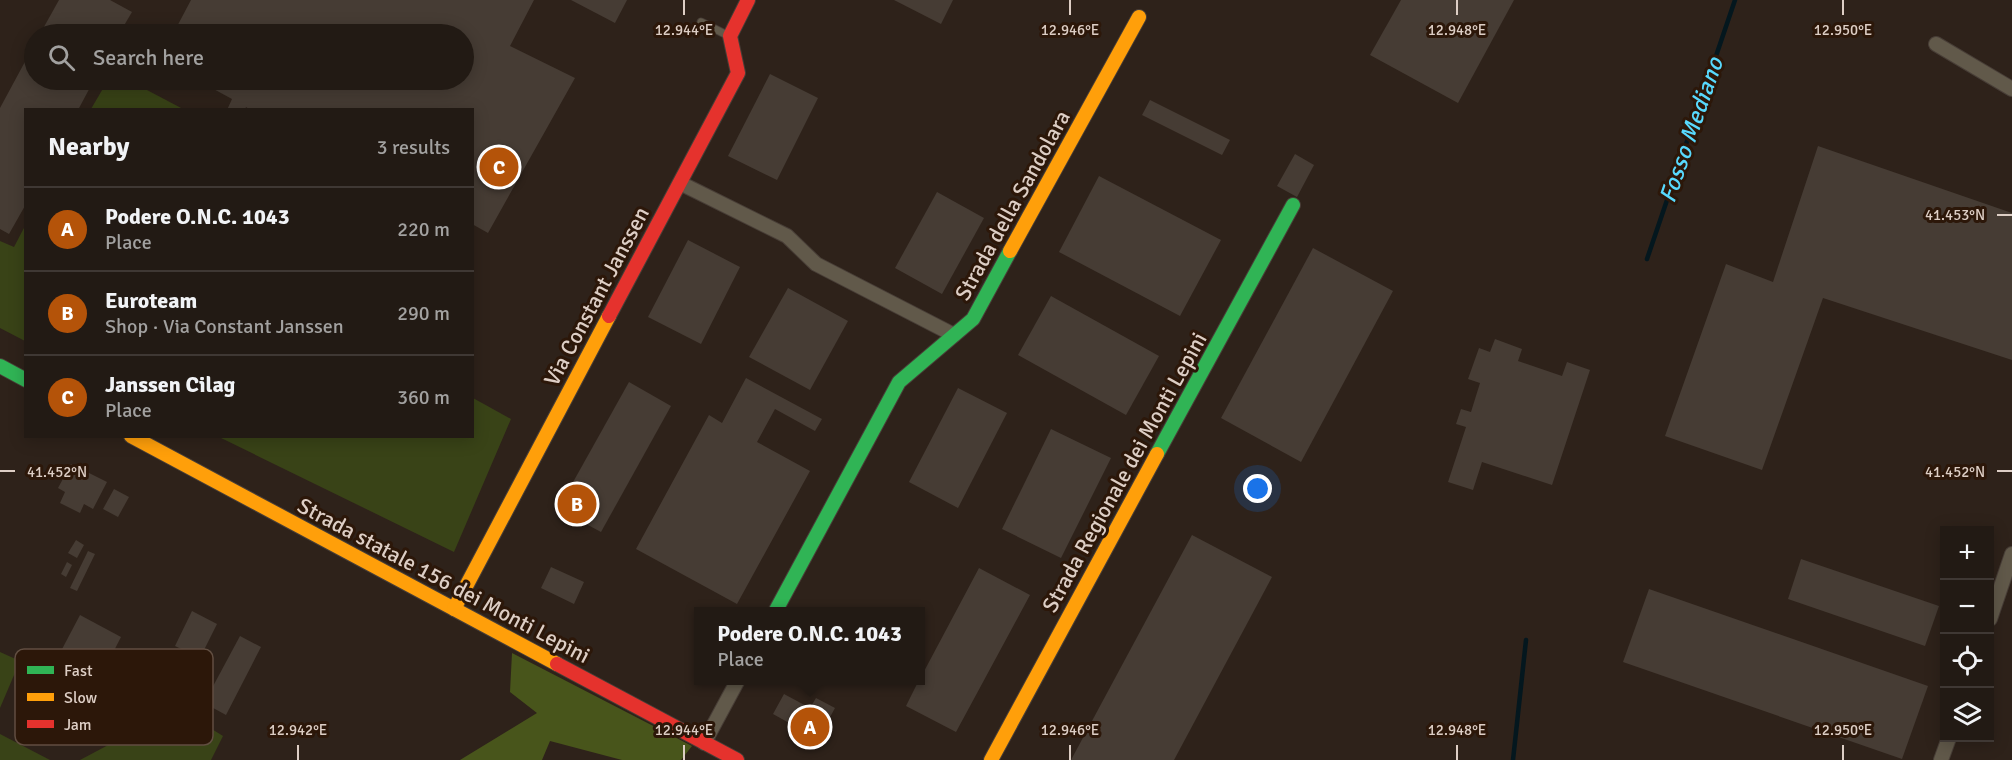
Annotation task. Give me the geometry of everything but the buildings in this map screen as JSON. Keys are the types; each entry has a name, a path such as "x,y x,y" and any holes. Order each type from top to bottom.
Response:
{"street":[{"path":"730,36 748,0"},
{"name":"Strada della Sandolara","path":"778,607 899,382 973,319 1139,17"},
{"name":"Via Constant Janssen","path":"454,609 738,73 730,36"},
{"path":"1936,44 2012,88"},
{"path":"680,183 787,236 816,264 954,336"},
{"name":"Strada Regionale dei Monti Lepini","path":"991,760 1293,205"},
{"path":"0,366 24,379"},
{"name":"Strada statale 156 dei Monti Lepini","path":"135,438 709,748 737,760"},
{"path":"1994,605 2012,554"},
{"path":"709,748 736,685"},
{"path":"1941,760 1948,742"}],"lane":[{"path":"701,22 730,36"}],"green space":[{"path":"102,90 147,90 181,108 92,108"},
{"path":"24,228 24,340 0,328 0,241 14,247"},
{"path":"474,399 511,419 454,552 221,438 474,438"},
{"path":"0,652 15,659 15,673 0,708"},
{"path":"512,653 692,746 681,760 622,760 550,741 542,760 460,760 537,713 510,692"},
{"path":"213,730 223,736 211,760 80,760 108,745 213,745"},
{"path":"0,734 15,742 15,745 21,745 50,760 0,760"}],"waterway":[{"name":"Fosso Mediano","path":"1647,259 1735,0"},
{"name":"Fosso Mediano","path":"1513,760 1526,640"}],"traffic: fast":[{"path":"1157,454 1293,205"},
{"path":"778,607 899,382 973,319 1010,251"},
{"path":"0,366 24,379"}],"traffic: slow":[{"path":"1010,251 1139,17"},
{"path":"454,609 609,316"},
{"path":"135,438 557,664"},
{"path":"991,760 1157,454"}],"traffic: jam":[{"path":"609,316 738,73 730,36 748,0"},
{"path":"557,664 737,760"}],"place":[{"name":"Janssen Cilag","path":"499,167"},
{"name":"Euroteam","path":"577,504"},
{"name":"Podere O.N.C. 1043","path":"810,727"}]}
